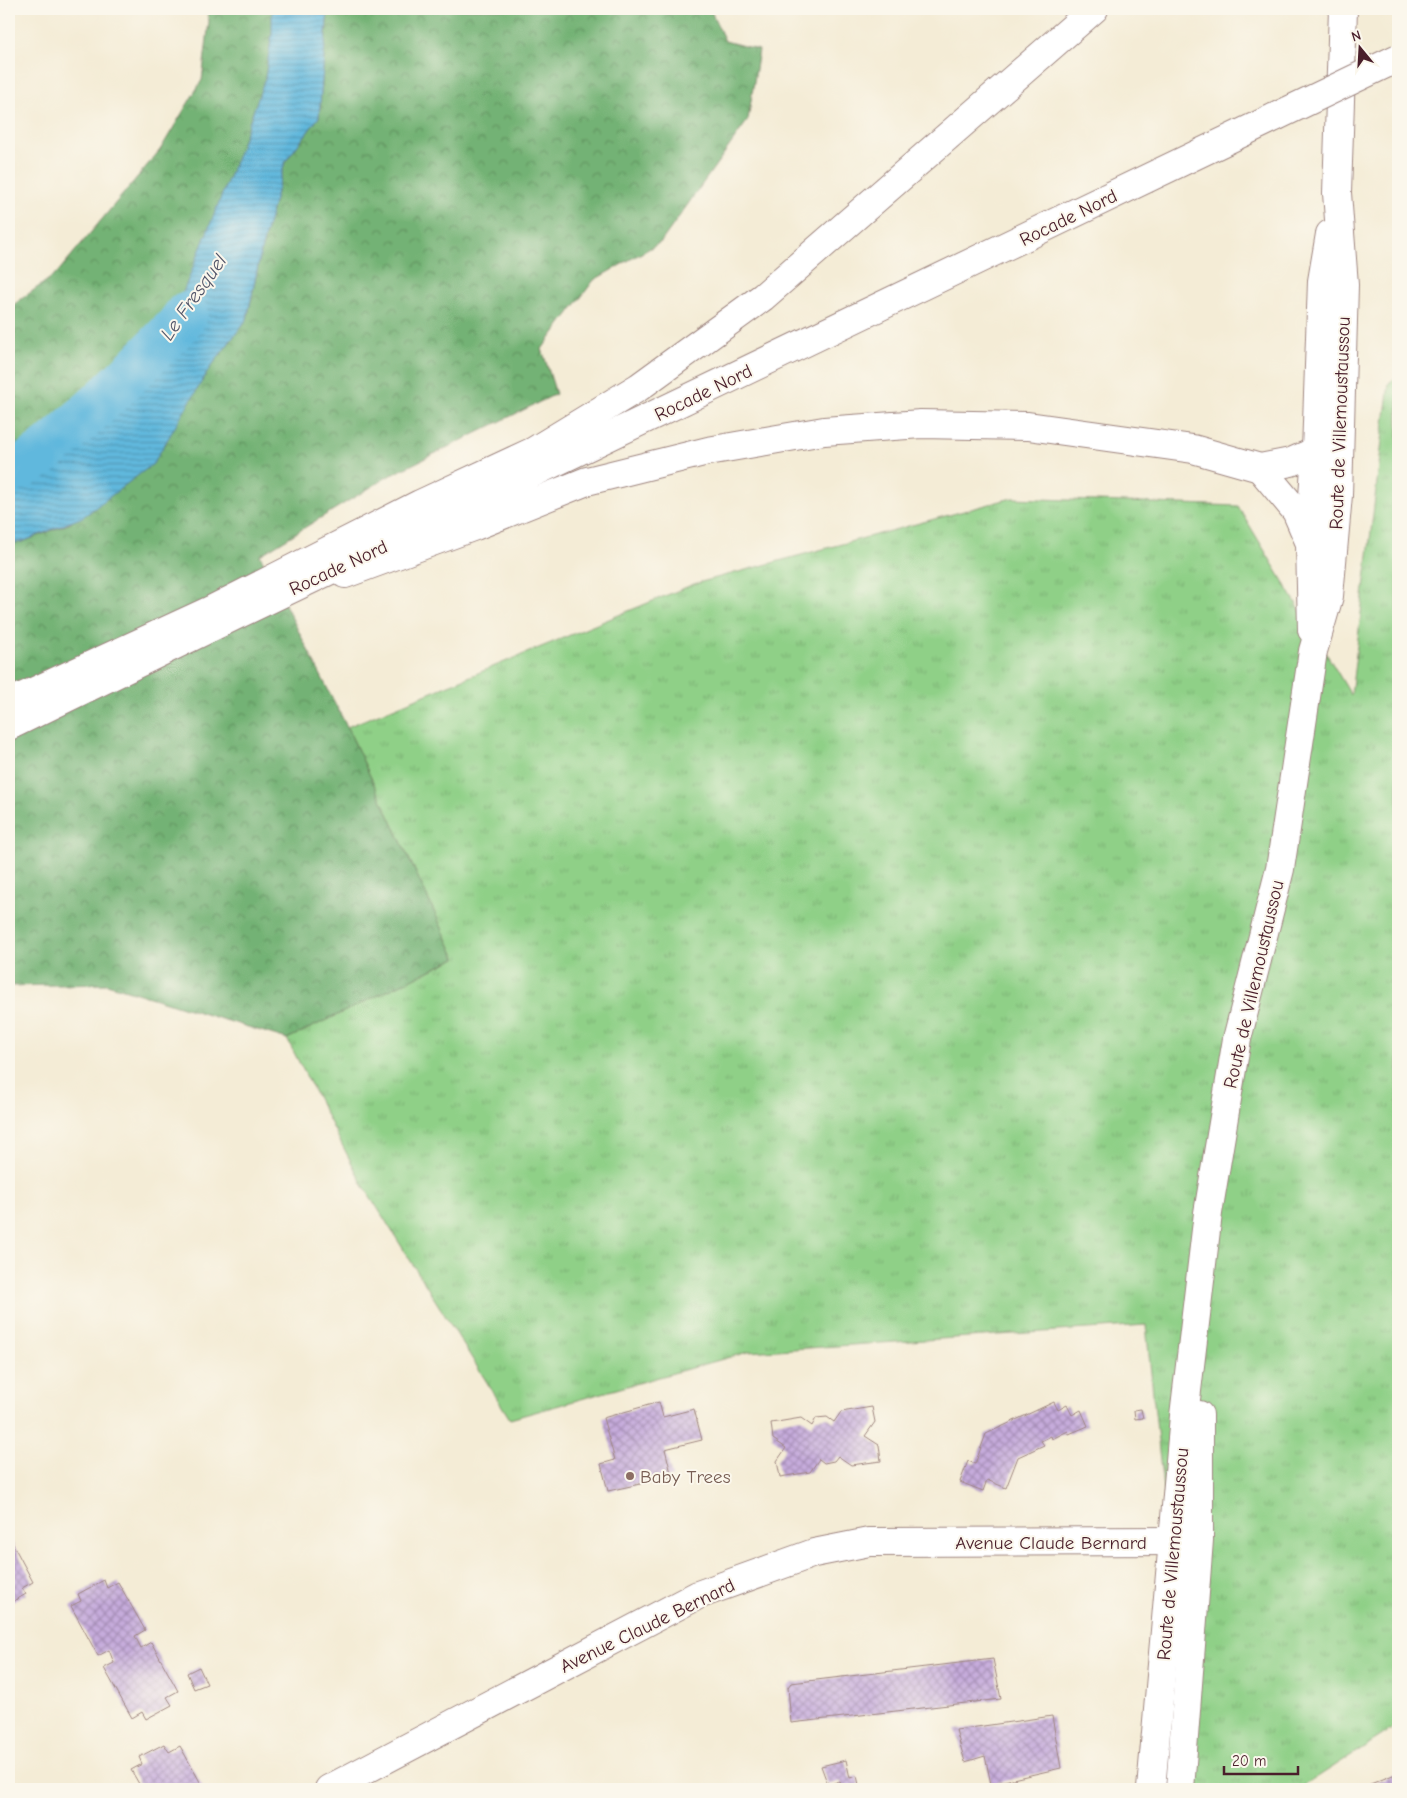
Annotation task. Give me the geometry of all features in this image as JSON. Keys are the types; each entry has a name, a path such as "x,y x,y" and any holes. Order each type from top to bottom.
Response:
{"street":[{"path":"9,708 22,697 211,610 420,504 534,451 638,387 763,297 1094,9"},
{"name":"Route de Villemoustaussou","path":"1180,1789 1186,1541 1184,1416 1208,1213 1237,1039 1280,869 1314,651 1329,596 1338,495 1344,285 1337,193 1343,9"},
{"name":"Rocade Nord","path":"9,726 1398,58"},
{"name":"Route de Villemoustaussou","path":"1314,651 1310,587 1310,544 1316,451 1322,281 1337,193"},
{"path":"243,612 475,526 587,482 708,451 824,431 921,424 1028,426 1193,449 1260,468 1291,462 1316,451 1340,428"},
{"path":"1260,468 1296,511 1310,544"},
{"name":"Route de Villemoustaussou","path":"1150,1789 1186,1541"},
{"name":"Avenue Claude Bernard","path":"329,1789 698,1595 814,1553 869,1542 1186,1541"}],"green space":[{"path":"207,9 275,9 280,43 203,272 158,327 135,377 56,442 9,467 9,308 56,274 160,150 202,80 209,21"},
{"path":"328,9 710,9 725,41 759,50 748,120 661,242 594,280 542,349 556,394 389,476 260,555 347,727 456,958 287,1039 107,984 9,986 9,544 22,542 71,523 210,368 247,319 262,247 285,162 319,117"},
{"path":"1398,376 1398,1725 1299,1789 1194,1789 1146,1325 748,1352 510,1419 363,1185 287,1039 456,958 347,727 694,584 1012,498 1238,506 1351,695 1389,383"}],"water":[{"path":"272,9 328,9 319,117 285,162 262,247 247,319 210,368 153,464 83,517 22,542 9,544 9,463 45,450 90,407 129,376 149,354 172,320 237,157 265,78 272,33"}],"building":[{"path":"659,1402 663,1417 694,1409 702,1440 665,1449 672,1477 608,1491 601,1464 615,1460 603,1418"},
{"path":"1054,1402 1058,1410 1067,1405 1072,1415 1081,1410 1088,1426 1069,1434 1068,1431 1052,1439 1051,1436 1041,1441 1044,1445 1018,1457 1006,1488 987,1480 983,1491 960,1482 968,1461 975,1464 986,1434"},
{"path":"872,1407 875,1422 865,1436 879,1445 881,1461 851,1465 838,1456 834,1461 824,1463 819,1459 810,1472 780,1477 777,1461 786,1448 773,1439 771,1423 801,1418 812,1426 816,1418 827,1417 834,1422 841,1412"},
{"path":"1141,1409 1143,1418 1135,1419 1134,1410"},
{"path":"9,1537 33,1582 22,1588 26,1594 9,1604"},
{"path":"104,1580 107,1588 118,1582 145,1630 135,1636 141,1648 151,1642 178,1691 167,1697 172,1705 146,1719 142,1712 132,1718 104,1668 114,1663 109,1650 98,1656 71,1606 81,1601 78,1594"},
{"path":"993,1659 1001,1699 791,1723 788,1687 791,1683"},
{"path":"199,1667 207,1684 194,1689 187,1673"},
{"path":"1052,1716 1061,1768 991,1784 985,1756 965,1762 956,1730"},
{"path":"164,1744 169,1752 180,1746 204,1789 142,1789 131,1770 142,1764 139,1757"},
{"path":"846,1760 850,1778 857,1776 860,1789 842,1789 840,1781 828,1785 821,1766"},
{"path":"1398,1773 1398,1789 1370,1789 1368,1785"}],"waterway":[{"name":"Le Fresquel","path":"9,472 27,464 88,414 153,351 186,314"}],"place":[{"name":"Baby Trees","path":"630,1476"}]}
